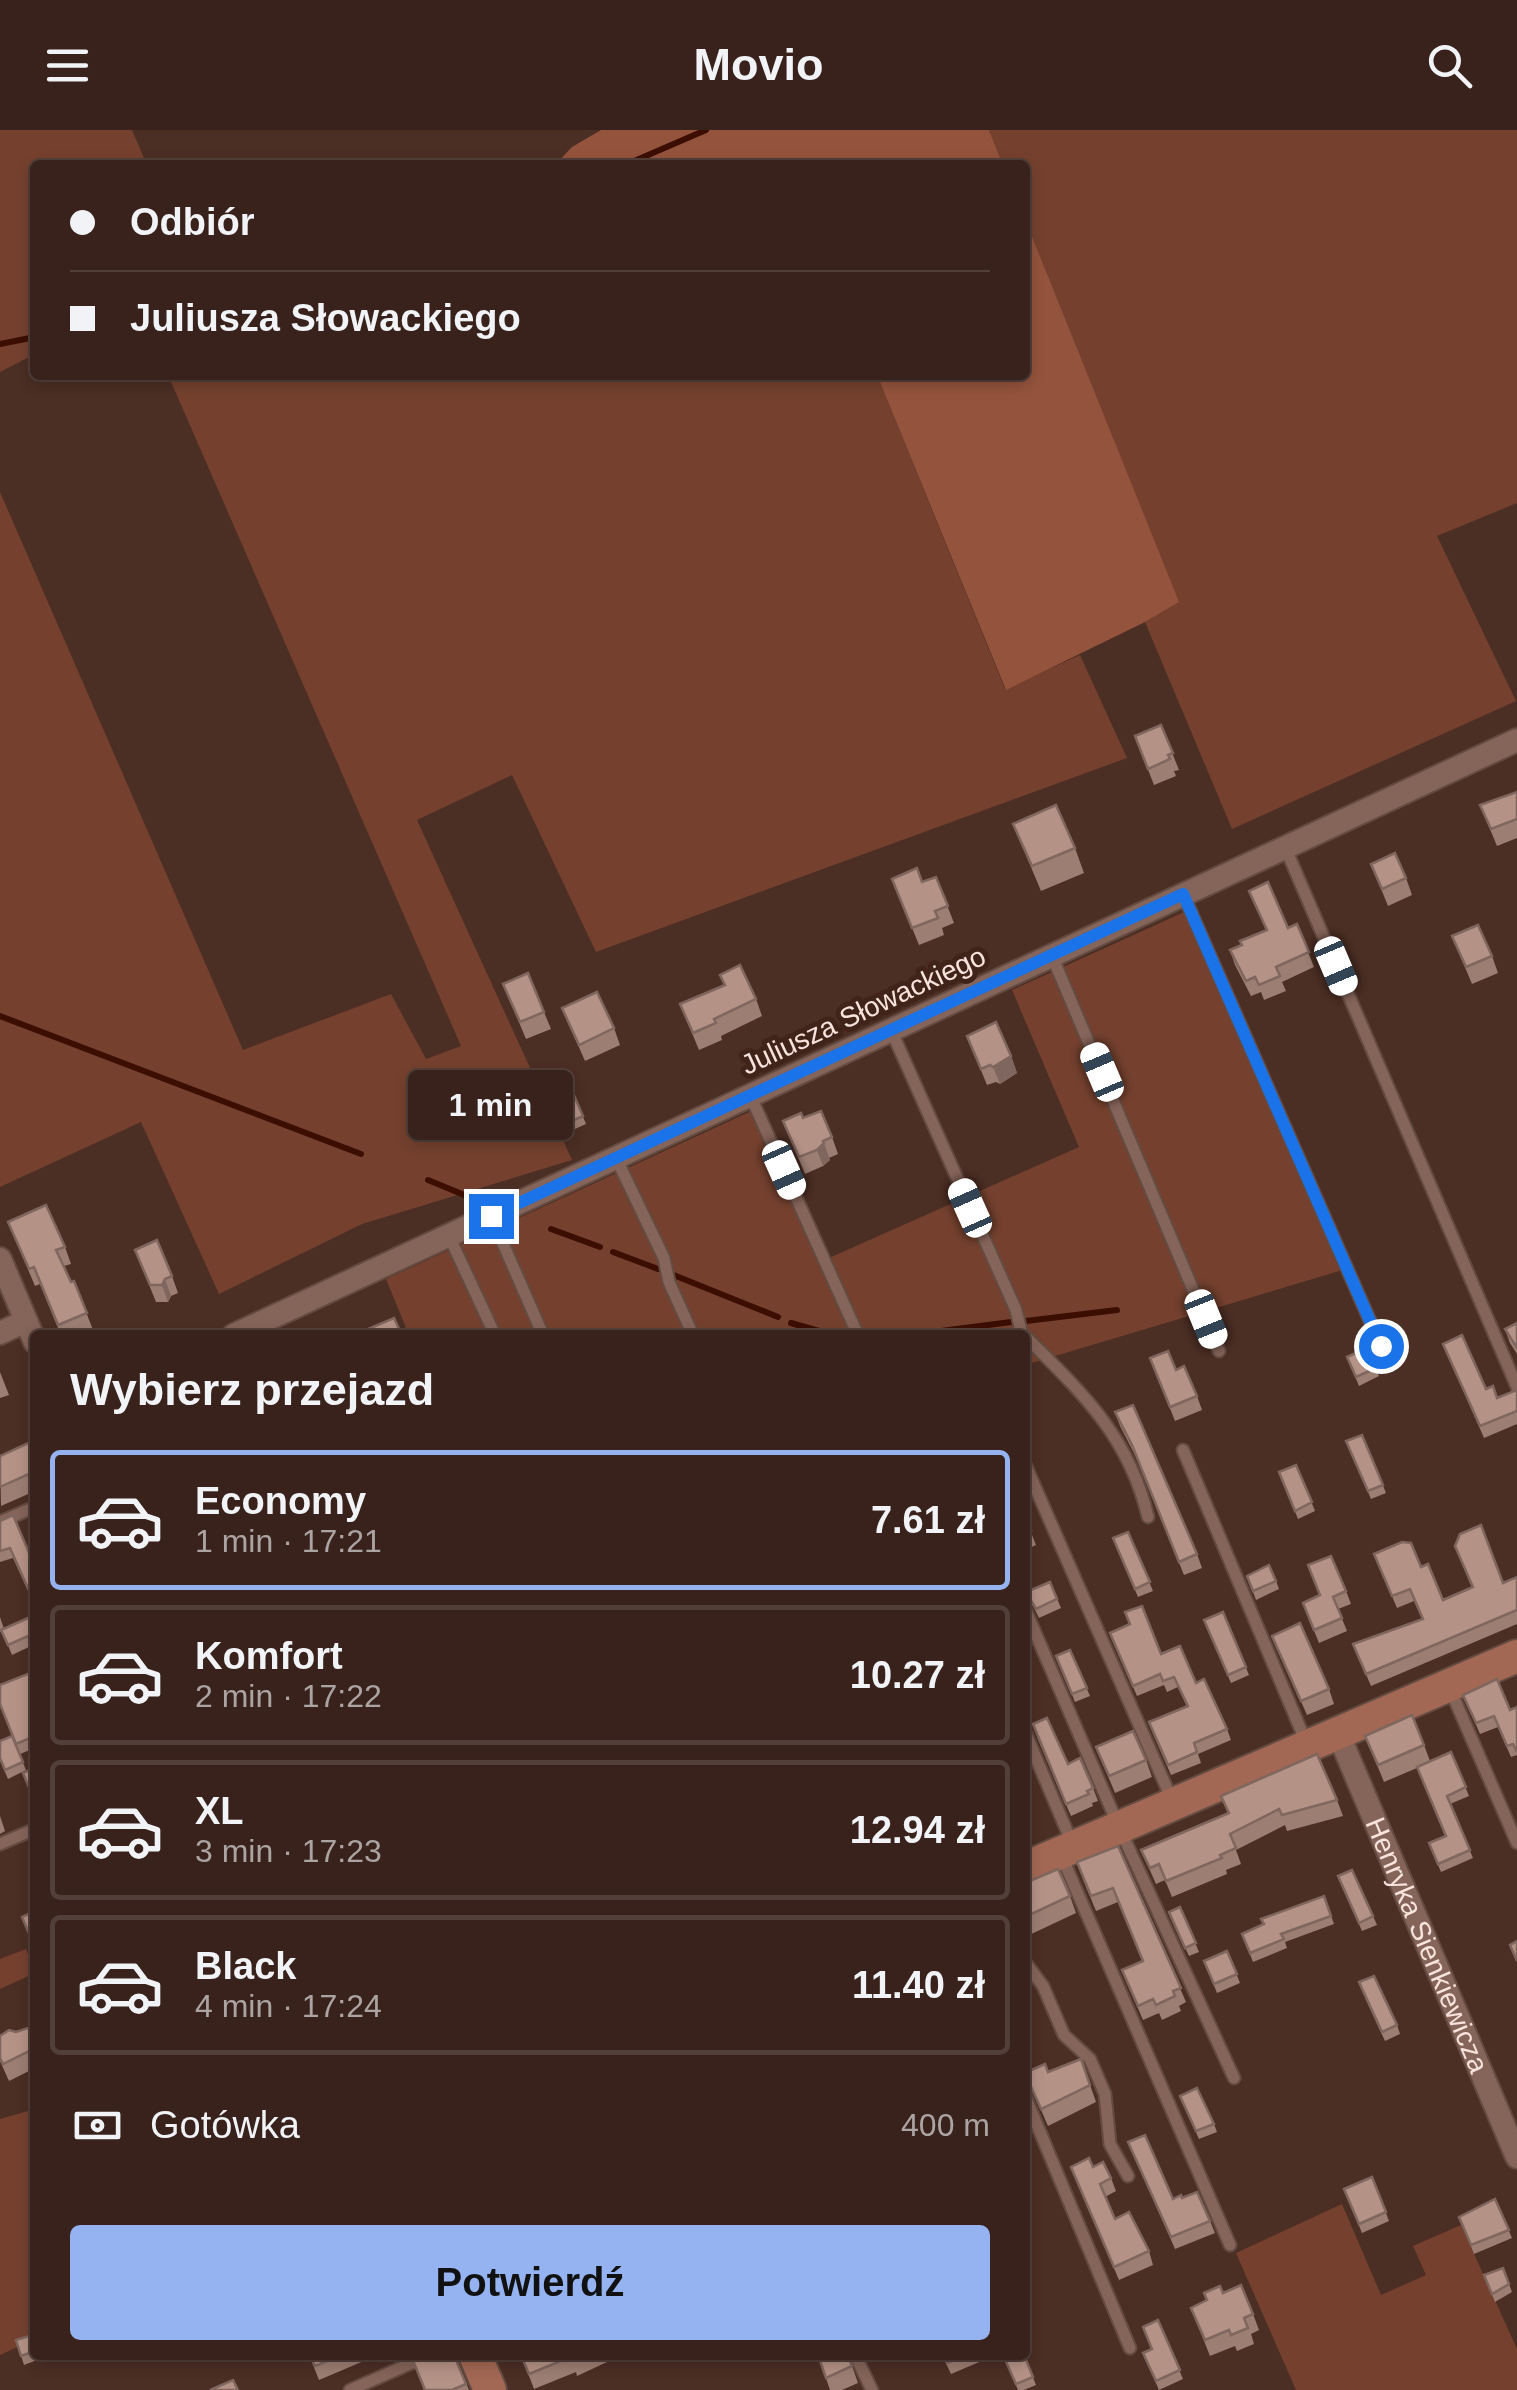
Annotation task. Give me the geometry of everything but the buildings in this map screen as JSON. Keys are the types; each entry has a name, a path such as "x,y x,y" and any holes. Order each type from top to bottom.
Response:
{"street":[{"name":"Juliusza Słowackiego","path":"245,1330 1183,894 1515,746"},
{"path":"0,1259 30,1330"},
{"path":"0,1332 30,1332"},
{"path":"1030,1866 1517,1656"},
{"name":"Henryka Sienkiewicza","path":"1338,1733 1517,2157"},
{"path":"477,2360 490,2390"}],"lane":[{"path":"1284,848 1517,1388"},
{"path":"1183,894 1381,1346"},
{"path":"1052,956 1219,1351"},
{"path":"891,1030 1022,1330"},
{"path":"750,1096 856,1330"},
{"path":"616,1158 664,1258 669,1282 691,1330"},
{"path":"491,1216 541,1330"},
{"path":"448,1236 492,1330"},
{"path":"1030,1344 1114,1433 1140,1483 1148,1517"},
{"path":"1182,1450 1307,1746"},
{"path":"1030,1475 1174,1804"},
{"path":"0,1522 30,1509"},
{"path":"1030,1621 1119,1828 1234,2078"},
{"path":"1448,1686 1517,1843"},
{"path":"1030,1746 1067,1850 1230,2246"},
{"path":"0,1844 30,1831"},
{"path":"1030,1969 1043,1986 1064,2035 1090,2060 1105,2094 1110,2144 1128,2176"},
{"path":"1030,2108 1130,2348"},
{"path":"350,2390 419,2360"},
{"path":"857,2360 872,2390"}],"shaded area":[{"path":"0,130 132,130 145,160 30,160 30,357 0,372"},
{"path":"601,130 989,130 1001,160 560,160 572,147"},
{"path":"989,130 1517,130 1517,503 1437,536 1516,701 1232,829 1145,622 1178,602 1030,232 1030,160 1001,160"},
{"path":"1030,231 1179,602 1006,690 879,380 1030,380"},
{"path":"170,380 879,380 1005,689 1080,655 1127,758 596,952 512,775 417,820 572,1160 362,1224 219,1294 141,1122 0,1187 0,492 243,1050 391,994 426,1059 461,1046"},
{"path":"1193,908 1346,1269 1030,1364 1030,1330 407,1330 386,1279 758,1108 829,1258 1079,1147 1012,990"},
{"path":"26,1949 30,1975 0,1989 0,1959"},
{"path":"30,2110 30,2341 0,2355 0,2119"},
{"path":"1342,2204 1381,2295 1426,2275 1413,2246 1461,2225 1517,2349 1517,2390 1296,2390 1236,2253"}],"waterway":[{"path":"637,160 706,130"},
{"path":"0,344 30,338"},
{"path":"0,1016 361,1154"},
{"path":"428,1180 474,1199"},
{"path":"551,1229 600,1247"},
{"path":"613,1252 658,1269"},
{"path":"671,1274 778,1317"},
{"path":"1026,1321 1117,1310"},
{"path":"949,1330 1011,1322"},
{"path":"791,1323 816,1330"}],"route":[{"path":"491,1216 1183,894 1381,1346"}]}
